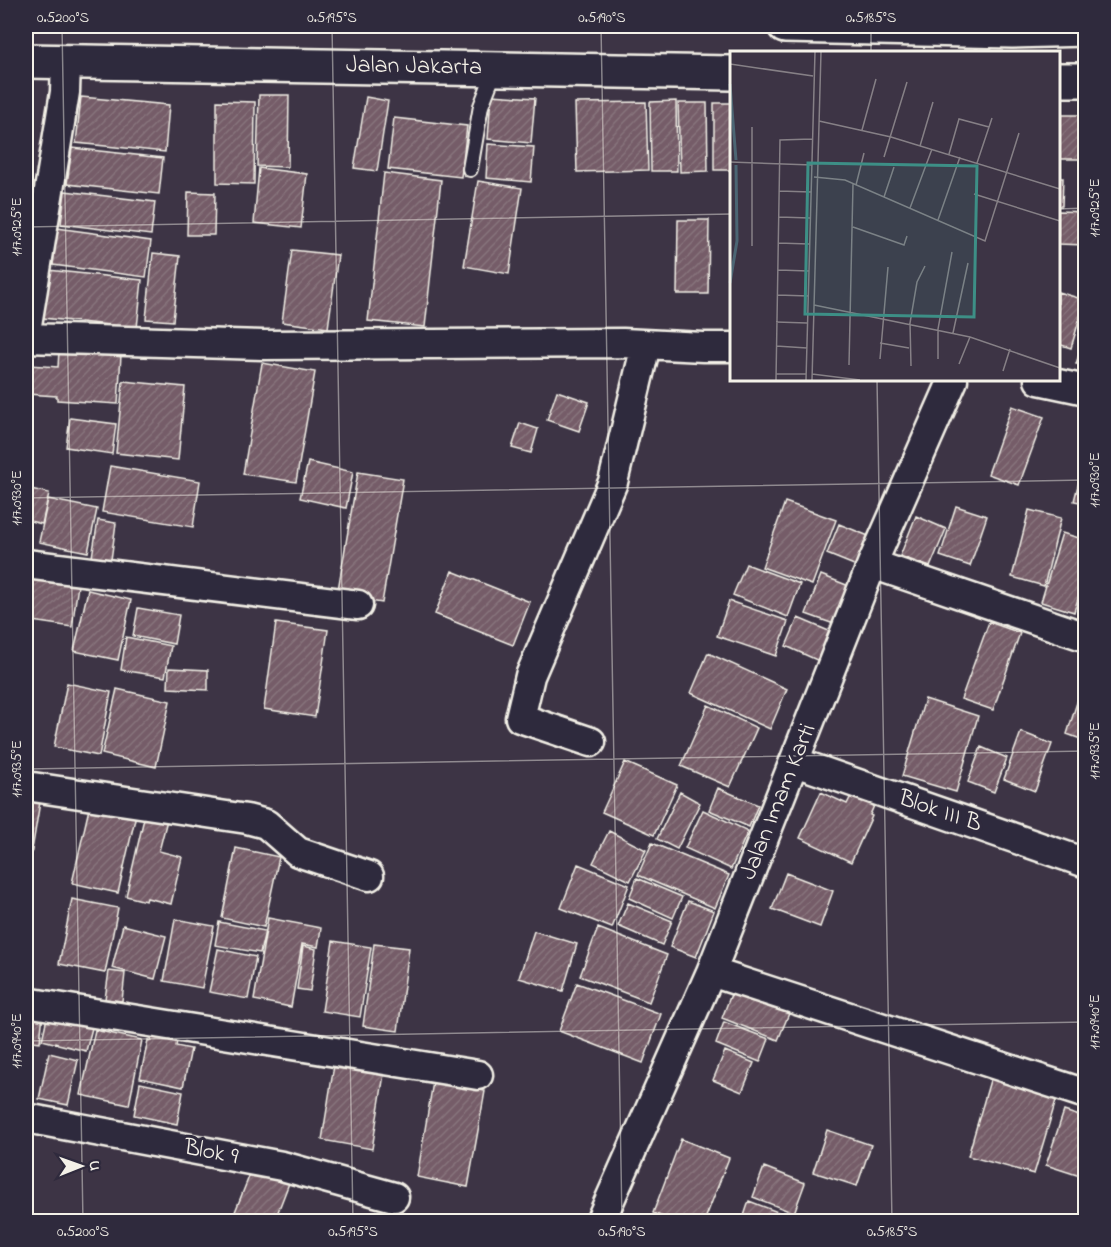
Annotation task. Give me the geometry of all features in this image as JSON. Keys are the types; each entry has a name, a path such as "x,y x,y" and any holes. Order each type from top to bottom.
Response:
{"main road":[{"path":"785,26 897,27 1013,42 1086,29"},
{"name":"Jalan Jakarta","path":"26,61 730,73"},
{"path":"1060,80 1086,80"}],"street":[{"path":"26,331 65,92 66,62"},
{"path":"26,338 263,345 730,346"},
{"path":"591,742 520,718 530,676 613,482 646,345"},
{"name":"Jalan Imam Karti","path":"600,1221 711,972 872,564 953,381"},
{"path":"1044,381 1086,390"},
{"path":"26,564 358,605"},
{"path":"872,564 1086,637"},
{"name":"Blok III B","path":"795,762 1086,863"},
{"path":"26,786 247,819 266,824 298,852 369,876"},
{"path":"711,972 1086,1094"},
{"path":"26,1002 477,1075"},
{"name":"Blok 9","path":"26,1118 282,1166 394,1197"}],"lane":[{"path":"470,169 481,106 495,69"}],"building":[{"path":"259,95 289,95 288,167 257,166"},
{"path":"491,95 535,98 531,143 488,139"},
{"path":"81,97 169,105 165,152 76,143"},
{"path":"366,97 388,101 377,171 354,168"},
{"path":"217,101 255,102 254,184 217,183"},
{"path":"676,101 677,171 651,171 650,102"},
{"path":"646,102 648,170 577,172 575,103"},
{"path":"678,103 707,103 708,171 680,172"},
{"path":"714,103 730,103 730,170 714,170"},
{"path":"1086,105 1086,159 1060,159 1060,115 1085,115"},
{"path":"394,118 467,126 461,177 388,169"},
{"path":"488,144 534,147 531,182 486,178"},
{"path":"72,148 163,158 159,194 67,184"},
{"path":"259,168 307,174 301,228 254,223"},
{"path":"384,173 441,180 425,327 368,321"},
{"path":"1060,178 1063,178 1062,206 1060,206"},
{"path":"478,181 522,188 509,274 464,266"},
{"path":"65,191 155,202 151,235 61,224"},
{"path":"188,192 215,193 214,235 187,235"},
{"path":"1060,211 1086,212 1086,245 1060,244"},
{"path":"678,220 709,220 708,294 677,294"},
{"path":"57,228 151,241 146,277 53,265"},
{"path":"292,250 338,255 328,328 282,322"},
{"path":"153,253 180,256 173,321 146,319"},
{"path":"48,270 142,280 137,328 43,318"},
{"path":"1060,293 1085,300 1071,348 1060,345"},
{"path":"1086,332 1086,366 1076,364"},
{"path":"59,351 121,355 118,404 57,400 57,396 27,394 29,365 58,367"},
{"path":"262,363 315,372 296,482 243,474"},
{"path":"123,381 185,387 178,460 116,453"},
{"path":"557,391 589,402 579,431 547,420"},
{"path":"1012,406 1044,417 1019,485 988,474"},
{"path":"70,418 116,424 112,454 66,447"},
{"path":"520,423 538,429 531,453 512,448"},
{"path":"1086,454 1086,503 1074,501"},
{"path":"308,462 353,472 346,508 300,498"},
{"path":"110,466 200,481 193,527 102,512"},
{"path":"358,472 403,479 382,603 337,596"},
{"path":"26,488 49,493 42,524 26,520"},
{"path":"48,499 97,509 88,552 39,542"},
{"path":"785,502 836,520 812,585 762,567"},
{"path":"956,506 987,516 970,566 940,556"},
{"path":"1029,510 1061,518 1044,586 1012,577"},
{"path":"916,516 946,529 930,567 900,556"},
{"path":"98,520 116,523 111,560 92,557"},
{"path":"839,524 871,537 859,567 827,554"},
{"path":"1062,533 1086,540 1086,572 1074,612 1041,602"},
{"path":"746,564 800,584 788,617 733,595"},
{"path":"452,571 530,602 513,645 435,614"},
{"path":"821,575 849,586 834,624 806,614"},
{"path":"26,577 78,585 72,627 26,620"},
{"path":"88,590 131,600 118,660 74,651"},
{"path":"729,601 788,621 776,656 717,636"},
{"path":"138,608 179,615 174,644 133,636"},
{"path":"798,618 831,632 819,661 786,646"},
{"path":"989,622 1020,633 993,710 961,699"},
{"path":"276,623 328,630 315,717 264,709"},
{"path":"126,637 171,646 165,677 121,670"},
{"path":"708,653 787,689 770,729 691,693"},
{"path":"169,668 208,670 208,690 168,688"},
{"path":"1086,674 1086,741 1067,734"},
{"path":"67,683 111,692 99,756 54,747"},
{"path":"117,689 170,701 156,767 102,754"},
{"path":"925,699 978,716 956,792 902,776"},
{"path":"708,705 757,728 730,787 681,766"},
{"path":"1021,732 1052,744 1035,791 1004,779"},
{"path":"981,747 1007,758 994,792 968,782"},
{"path":"625,762 677,785 654,835 602,812"},
{"path":"26,787 42,790 27,880 26,879"},
{"path":"718,788 758,805 749,827 709,810"},
{"path":"854,790 876,801 870,815 872,816 851,862 800,838 821,792 847,804"},
{"path":"680,792 700,803 677,849 657,839"},
{"path":"91,800 137,810 118,893 72,883"},
{"path":"703,810 748,831 731,869 685,848"},
{"path":"145,814 167,820 159,851 182,857 171,904 126,896"},
{"path":"609,831 646,850 630,881 593,863"},
{"path":"652,843 729,875 715,908 638,875"},
{"path":"236,848 279,857 264,927 222,918"},
{"path":"578,864 629,885 612,928 561,908"},
{"path":"786,873 833,891 820,927 772,909"},
{"path":"637,878 682,897 673,918 629,898"},
{"path":"72,899 118,908 105,973 59,964"},
{"path":"688,901 714,911 696,957 670,947"},
{"path":"628,903 672,921 662,945 618,926"},
{"path":"268,918 321,928 318,947 302,944 291,1007 254,1000"},
{"path":"175,919 214,926 202,988 164,981"},
{"path":"219,922 265,931 260,953 215,945"},
{"path":"123,925 166,936 155,979 112,968"},
{"path":"598,928 667,955 649,1002 580,976"},
{"path":"534,931 577,944 563,991 519,978"},
{"path":"333,941 371,947 360,1017 322,1011"},
{"path":"374,944 409,948 398,1031 363,1026"},
{"path":"303,946 316,949 310,991 297,989"},
{"path":"218,949 256,957 248,999 209,992"},
{"path":"109,971 125,973 122,1001 105,999"},
{"path":"577,983 661,1014 643,1063 559,1031"},
{"path":"733,989 790,1011 778,1040 722,1018"},
{"path":"26,1012 43,1014 40,1042 26,1040"},
{"path":"48,1013 93,1024 86,1051 42,1040"},
{"path":"724,1022 769,1039 760,1062 716,1044"},
{"path":"154,1026 179,1032 176,1046 191,1049 183,1087 140,1078 148,1040 151,1041"},
{"path":"95,1030 142,1040 129,1105 81,1095"},
{"path":"725,1051 754,1063 742,1092 713,1080"},
{"path":"49,1053 78,1060 68,1105 39,1099"},
{"path":"334,1065 384,1074 372,1149 322,1140"},
{"path":"991,1077 1057,1097 1034,1174 968,1156"},
{"path":"433,1082 485,1091 468,1187 417,1177"},
{"path":"140,1083 183,1092 177,1124 134,1115"},
{"path":"1064,1111 1086,1118 1086,1178 1046,1165"},
{"path":"827,1130 871,1145 857,1186 813,1172"},
{"path":"681,1139 729,1158 704,1222 676,1222 653,1213"},
{"path":"254,1164 291,1178 274,1222 231,1222"},
{"path":"764,1167 805,1183 794,1213 753,1197"},
{"path":"749,1201 793,1218 791,1222 750,1222 743,1219"}]}
